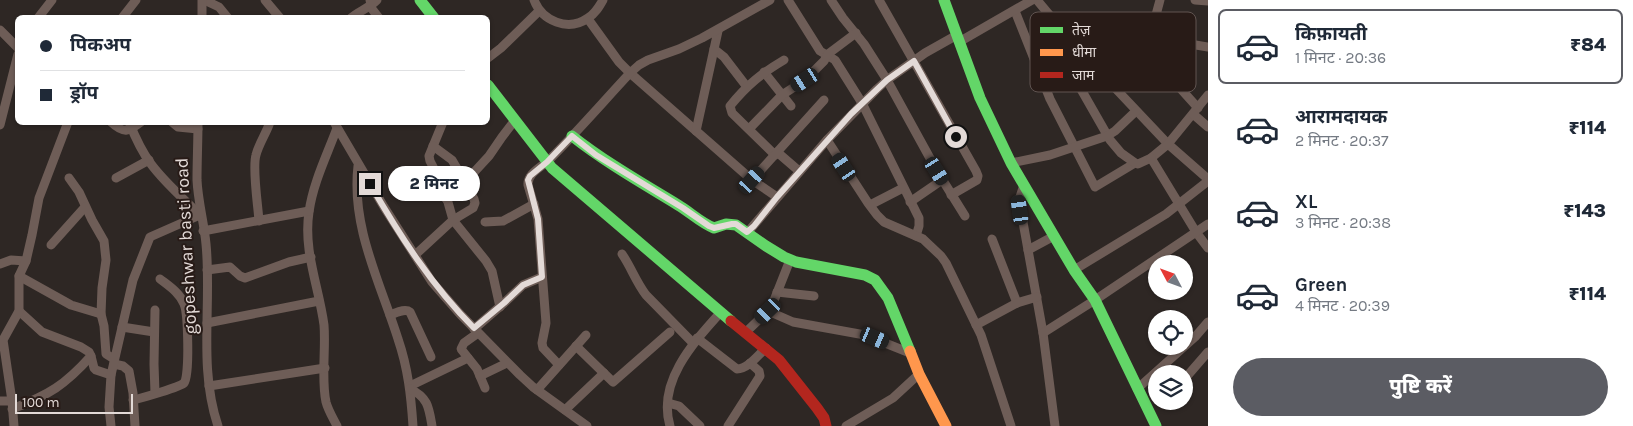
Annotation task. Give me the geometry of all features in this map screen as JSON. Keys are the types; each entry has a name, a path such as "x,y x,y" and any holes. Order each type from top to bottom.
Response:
{"street":[{"path":"41,15 52,0"},
{"path":"124,15 136,0"},
{"path":"202,15 203,0 219,7 226,15"},
{"path":"265,0 278,15"},
{"path":"420,0 432,15"},
{"path":"534,0 539,11 553,22 562,24 571,24 588,19 603,0"},
{"path":"559,365 543,348 542,343 546,323 538,219 528,180 530,176 547,162 639,65 679,49 718,30 770,0"},
{"path":"788,0 820,51 828,54 835,60 862,103 919,218 916,236"},
{"path":"831,0 856,33 887,80 951,196 965,216"},
{"path":"879,0 978,176 977,180 973,183 951,196"},
{"path":"944,0 980,98 1011,163 1074,270 1095,300 1151,423"},
{"path":"747,232 827,140 887,80 914,61 1015,11 1032,0"},
{"path":"1037,0 1046,12"},
{"path":"1155,12 1160,0"},
{"path":"1195,0 1208,2"},
{"path":"355,15 373,2 378,15"},
{"path":"490,56 539,11"},
{"path":"1015,11 1030,48"},
{"path":"588,19 619,62 630,73 752,180 777,197"},
{"path":"0,30 15,45"},
{"path":"696,131 718,30"},
{"path":"749,129 782,95 805,80 824,61 828,54 856,33"},
{"path":"714,49 724,57 747,87"},
{"path":"784,60 764,72 730,106 732,113 799,171"},
{"path":"0,125 3,105 15,64"},
{"path":"764,72 791,106"},
{"path":"490,88 552,168 720,313 779,360 817,408 824,418 826,426"},
{"path":"1048,92 1074,148 1095,187 1135,164 1151,158 1168,144 1208,95"},
{"path":"1082,92 1107,136 1135,164"},
{"path":"1074,270 1179,204 1208,180 1168,144 1119,92"},
{"path":"1180,92 1208,128"},
{"path":"752,180 824,100"},
{"path":"1011,163 1050,155 1107,136 1116,131 1136,111"},
{"path":"465,182 490,156 515,120"},
{"path":"14,426 3,340 19,311 19,276 26,261 39,198 67,125"},
{"path":"111,426 109,406 111,375 133,280 150,237 200,216 148,160 130,126 124,131 114,125"},
{"path":"176,125 178,127 198,126"},
{"path":"259,221 254,164 258,146 266,134 269,125"},
{"path":"336,125 358,166 432,282 507,363 537,390 565,410 576,423 587,426"},
{"path":"336,125 313,193 309,211 308,239 324,325 324,394 326,404 337,426"},
{"path":"442,125 429,156 430,161 444,188 453,220 486,261 492,272 500,307"},
{"name":"gopeshwar basti road","path":"198,126 197,180 200,216 206,244 209,386 218,426"},
{"path":"572,136 596,155 709,226 714,228 736,224 766,246 790,260 807,265 865,275 875,280 888,298 919,374 946,426"},
{"path":"827,140 870,206 884,222 916,236 930,245 946,263 976,325 1011,426"},
{"path":"414,255 453,220 474,206 474,199 452,160 433,146"},
{"path":"1151,158 1196,232 1208,248"},
{"path":"116,178 148,160"},
{"path":"358,166 356,183 363,238 399,341 410,388 413,426"},
{"path":"69,178 79,192 104,242 106,260 101,314 106,354 114,362 129,370 134,400 135,426"},
{"path":"910,202 942,180"},
{"path":"1024,185 1019,200 1043,333 1055,426"},
{"path":"870,206 903,188"},
{"path":"446,199 459,190"},
{"path":"485,222 503,221 534,204"},
{"path":"51,245 85,207"},
{"path":"203,230 309,211"},
{"path":"1043,333 1208,224"},
{"path":"1028,250 1054,236"},
{"path":"992,239 1017,303"},
{"path":"622,254 646,295 695,341 737,369 741,369 750,363 766,348"},
{"path":"206,270 230,267 245,278 282,264 311,257"},
{"path":"0,264 10,260 26,261"},
{"path":"746,332 768,311 790,260"},
{"path":"19,276 71,305 101,314"},
{"path":"485,388 476,368 462,352 462,346 523,285 542,277"},
{"path":"134,400 179,387 186,380 188,374 187,318 184,304 180,296 160,279"},
{"path":"777,292 814,296"},
{"path":"976,325 1017,303 1037,297"},
{"path":"207,323 319,301"},
{"path":"155,310 155,393"},
{"path":"390,315 402,310 410,312 431,357"},
{"path":"19,311 42,332 81,347 91,356 96,370 111,375"},
{"path":"768,311 793,322 865,335 910,353"},
{"path":"670,426 668,404 676,372 695,341 720,313"},
{"path":"1137,389 1195,337 1208,322"},
{"path":"122,327 154,332"},
{"path":"576,346 613,382 670,332"},
{"path":"537,390 586,335"},
{"path":"1193,369 1208,352"},
{"path":"0,400 12,405 41,398 66,382 91,356"},
{"path":"410,388 468,358"},
{"path":"480,376 507,363"},
{"path":"728,426 760,376 750,363"},
{"path":"209,386 325,368"},
{"path":"565,410 604,373"},
{"path":"846,426 893,398 919,374"},
{"path":"410,388 426,400 432,426"},
{"path":"668,404 679,406 700,426"}],"traffic: fast":[{"path":"420,0 432,15"},
{"path":"944,0 980,98 1011,163 1074,270 1095,300 1156,426"},
{"path":"490,88 552,168 731,321"},
{"path":"572,136 709,226 714,228 726,224 736,225 766,246 796,262 865,275 875,280 888,298 910,351"}],"traffic: slow":[{"path":"910,351 919,374 946,426"}],"traffic: jam":[{"path":"731,321 779,360 817,408 824,418 826,426"}],"route":[{"path":"370,184 432,282 474,328 528,281 542,277 538,219 528,180 572,136 596,155 709,226 714,228 726,224 736,224 747,232 851,114 887,80 914,61 956,137"}]}
